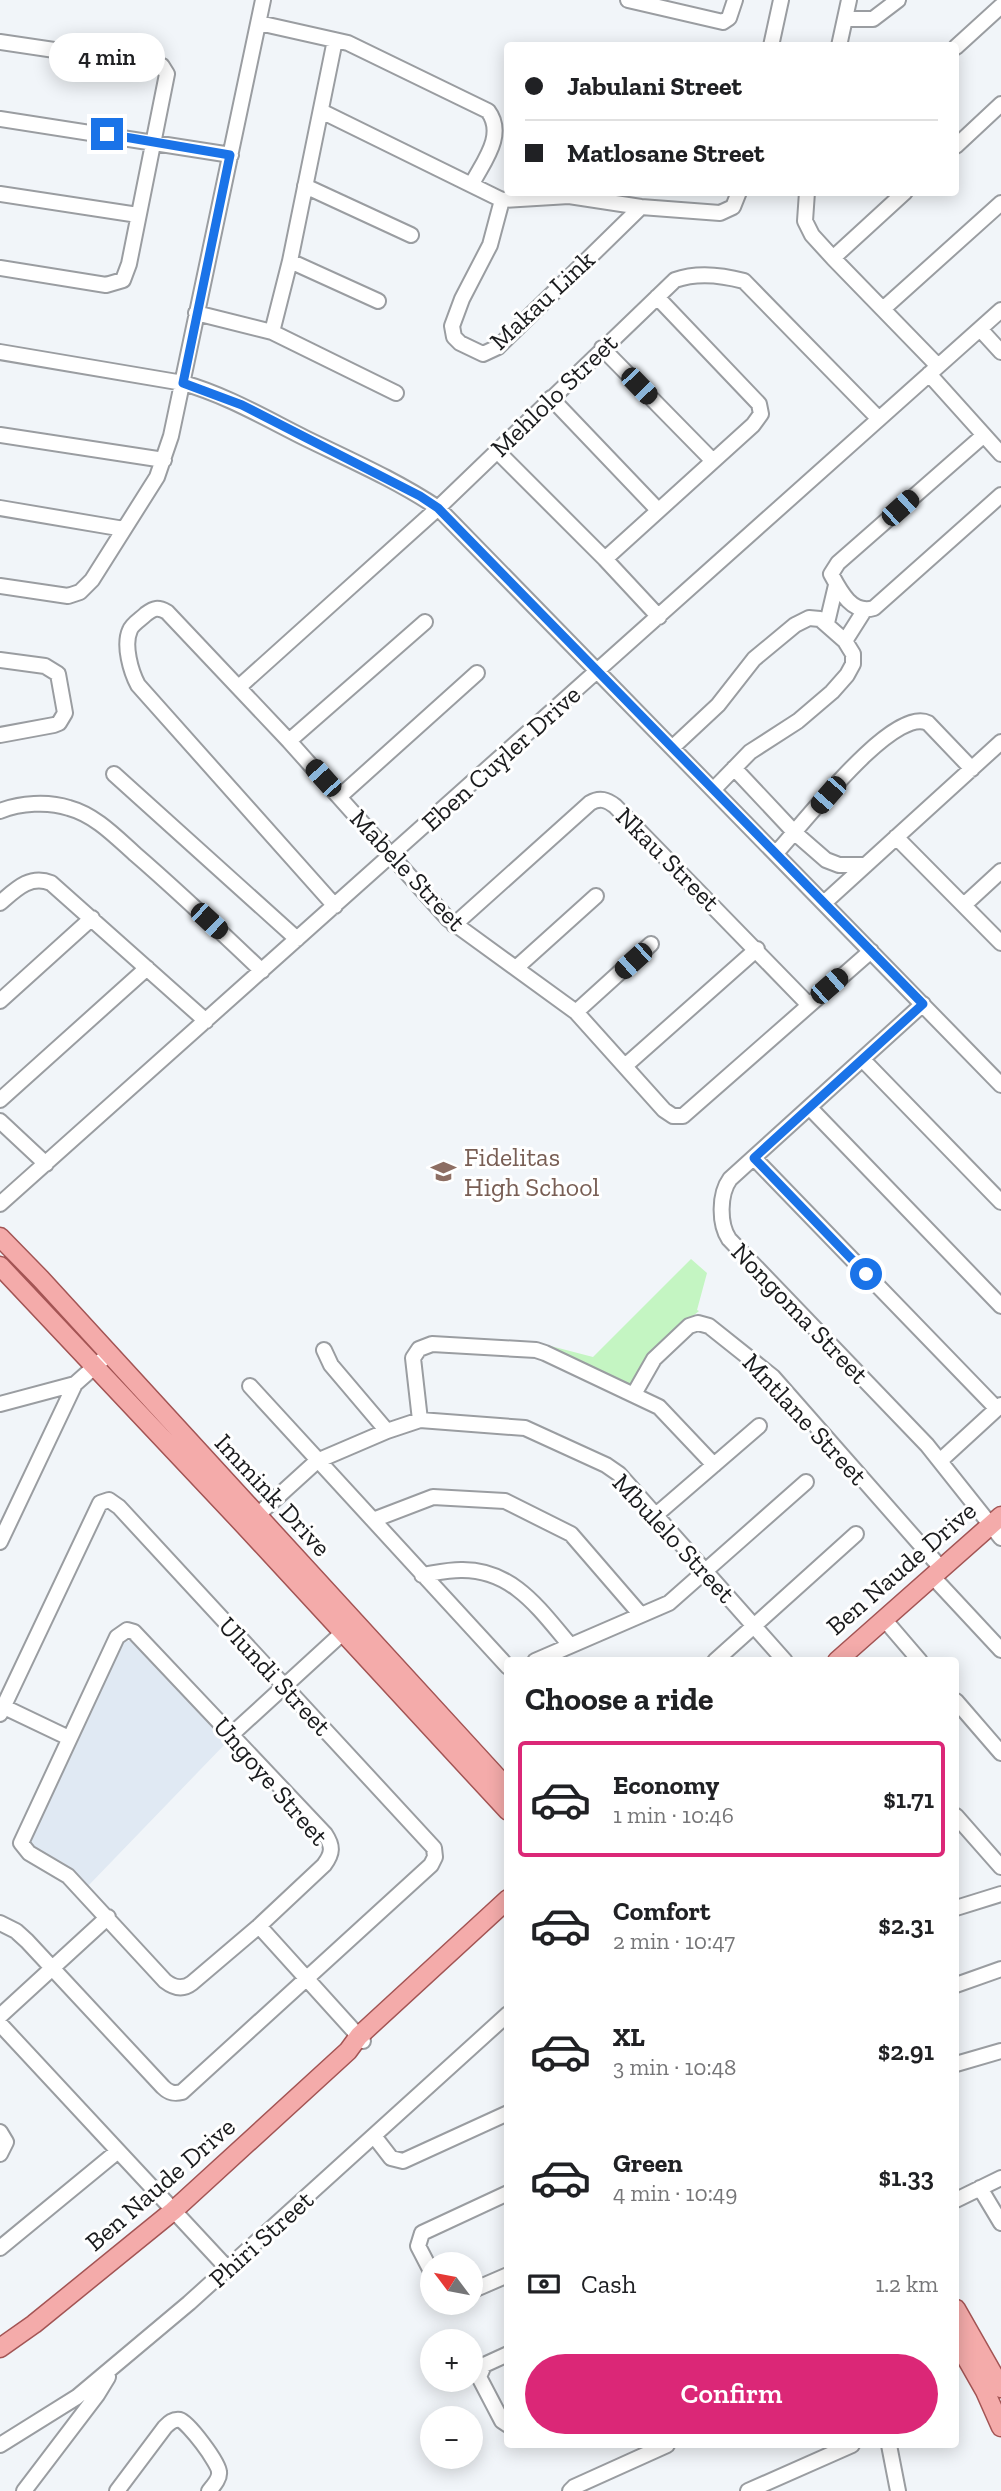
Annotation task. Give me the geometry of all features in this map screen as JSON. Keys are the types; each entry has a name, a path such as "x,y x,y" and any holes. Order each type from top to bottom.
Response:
{"main road":[{"name":"Immink Drive","path":"0,1237 108,1354 504,1806"},
{"name":"Immink Drive","path":"0,1266 95,1367 251,1520"},
{"name":"Ben Naude Drive","path":"841,1657 936,1572 997,1526"},
{"name":"Immink Drive","path":"348,1628 504,1784"},
{"name":"Ben Naude Drive","path":"0,2348 34,2324 173,2211 504,1903"},
{"name":"Ben Naude Drive","path":"356,2043 504,1916"},
{"path":"959,2314 1001,2388"},
{"path":"959,2345 985,2391 1001,2427"}],"street":[{"path":"0,586 68,596 80,592 92,580 164,460 183,383 263,0"},
{"path":"628,0 720,22 728,19 735,0"},
{"path":"772,42 781,0"},
{"path":"840,42 849,0"},
{"path":"845,19 873,19 898,0"},
{"path":"959,44 1001,6"},
{"path":"259,23 358,47 488,111 495,123 495,138 472,184"},
{"path":"272,332 290,261 335,40"},
{"path":"0,43 164,67 167,78 123,280 114,285 0,268"},
{"path":"959,143 1001,104"},
{"path":"321,111 502,200 569,196 720,213 733,207 737,196"},
{"path":"0,119 230,155"},
{"path":"305,186 411,235"},
{"path":"0,194 138,215"},
{"path":"807,196 805,221 813,234 883,309 1001,454"},
{"path":"833,258 901,196"},
{"name":"Makau Link","path":"502,200 489,245 462,299 452,326 454,337 460,343 483,355 498,347 641,206"},
{"path":"883,309 1001,203"},
{"path":"290,261 378,301"},
{"name":"Mehlolo Street","path":"239,687 438,508 602,348 675,281 693,275 744,281 879,419"},
{"path":"605,559 756,422 761,414 760,407 657,297"},
{"name":"Eben Cuyler Drive","path":"0,1204 1001,310"},
{"path":"196,313 272,332 396,393"},
{"path":"980,329 1001,352"},
{"path":"602,348 713,461"},
{"path":"0,352 183,383 242,405 438,508 1001,1085"},
{"path":"551,398 658,510"},
{"path":"0,435 164,460"},
{"path":"864,611 850,603 836,584 831,574 838,563 984,435"},
{"path":"497,451 659,617"},
{"path":"845,641 864,611 878,605 1001,495"},
{"path":"0,508 124,529"},
{"path":"827,623 836,584"},
{"name":"Mabele Street","path":"335,906 138,685 128,647 130,627 155,608 167,612 239,687 454,925 576,1012 664,1110 673,1116 683,1116 808,1004"},
{"path":"673,747 718,705 754,659 795,625 813,618 827,623 845,641 853,654 853,664 832,692 798,720 750,752 713,789"},
{"path":"289,741 425,622"},
{"path":"0,660 45,666 58,674 65,713 59,723 54,725 0,734"},
{"path":"339,797 477,673"},
{"path":"776,853 855,764 885,738 913,721 929,723 972,769"},
{"path":"824,903 1001,742"},
{"path":"734,768 795,833 826,860 839,865 866,864"},
{"path":"114,774 297,939"},
{"name":"Nkau Street","path":"454,925 590,803 601,799 615,806 808,1004"},
{"path":"0,811 18,806 47,804 85,814 102,825 147,864 262,971"},
{"path":"896,837 1001,943"},
{"path":"964,905 1001,872"},
{"path":"0,903 27,882 41,880 51,883 206,1021"},
{"path":"516,968 596,895"},
{"path":"0,1000 92,918"},
{"path":"576,1012 651,944"},
{"path":"625,1066 757,950"},
{"path":"808,1004 871,951"},
{"path":"0,1100 147,968"},
{"name":"Nongoma Street","path":"923,1004 725,1185 722,1222 725,1233 940,1460 997,1526"},
{"path":"863,1060 1001,1202"},
{"path":"810,1108 1001,1306"},
{"path":"0,1121 46,1164"},
{"path":"754,1158 999,1407 940,1460"},
{"name":"Mntlane Street","path":"634,1394 654,1359 689,1326 698,1322 709,1326 773,1377 1001,1650"},
{"path":"420,1420 413,1358 419,1349 428,1344 536,1350 659,1407 713,1465"},
{"path":"324,1350 331,1365 387,1431"},
{"path":"0,1542 75,1384 108,1354"},
{"path":"0,1405 75,1384"},
{"path":"250,1386 504,1663"},
{"name":"Mbulelo Street","path":"251,1520 317,1461 387,1431 420,1420 519,1426 611,1468 657,1514 782,1657"},
{"path":"657,1514 759,1426"},
{"path":"544,1657 669,1602 806,1482"},
{"path":"373,1520 433,1497 505,1502 571,1534 641,1615"},
{"name":"Ulundi Street","path":"1,1708 100,1503 108,1499 119,1507 434,1848 436,1853 431,1865 307,1979"},
{"path":"720,1657 856,1534"},
{"path":"422,1575 465,1570 491,1575 508,1582 529,1597 569,1645"},
{"path":"884,1619 917,1657"},
{"path":"232,1735 348,1628"},
{"name":"Ungoye Street","path":"127,1630 134,1632 232,1735 325,1834 331,1845 330,1856 324,1865 259,1926 192,1983 179,1988 165,1981 68,1875 29,1853 21,1843 117,1637 127,1630"},
{"path":"959,1704 1001,1753"},
{"path":"1,1708 69,1738"},
{"path":"959,1825 1001,1867"},
{"path":"959,1907 1001,1894"},
{"path":"0,2016 108,1917"},
{"path":"0,1923 20,1934 54,1967 163,2087 173,2093 182,2092 307,1979"},
{"path":"259,1926 307,1979 356,2043"},
{"path":"959,1984 1001,1969"},
{"name":"Phiri Street","path":"0,2445 77,2397 228,2269 504,2018"},
{"path":"0,2024 228,2269"},
{"path":"959,2063 1001,2051"},
{"path":"374,2136 391,2158 403,2161 504,2115"},
{"path":"0,2132 6,2141 0,2154"},
{"path":"0,2248 118,2151"},
{"path":"959,2199 1001,2178"},
{"path":"981,2188 1001,2223"},
{"path":"420,2252 419,2239 427,2230 504,2195"},
{"path":"483,2286 504,2277"},
{"path":"504,2356 484,2365 480,2373 481,2383 504,2422"},
{"path":"24,2491 102,2389 110,2368"},
{"path":"117,2491 168,2424 180,2420 188,2425 219,2469 219,2477 209,2491"},
{"path":"570,2491 660,2448"},
{"path":"748,2491 845,2448"},
{"path":"890,2448 898,2491"}],"shaded area":[{"path":"132,1640 226,1743 87,1887 64,1863 28,1842 124,1642"}],"green space":[{"path":"691,1259 707,1273 697,1310 699,1311 688,1320 631,1387 543,1349 543,1344 593,1357"}],"place":[{"name":"Fidelitas High School","path":"444,1172"}],"route":[{"path":"107,134 230,155 183,383 242,405 420,496 438,508 923,1004 754,1158 866,1274"}]}
